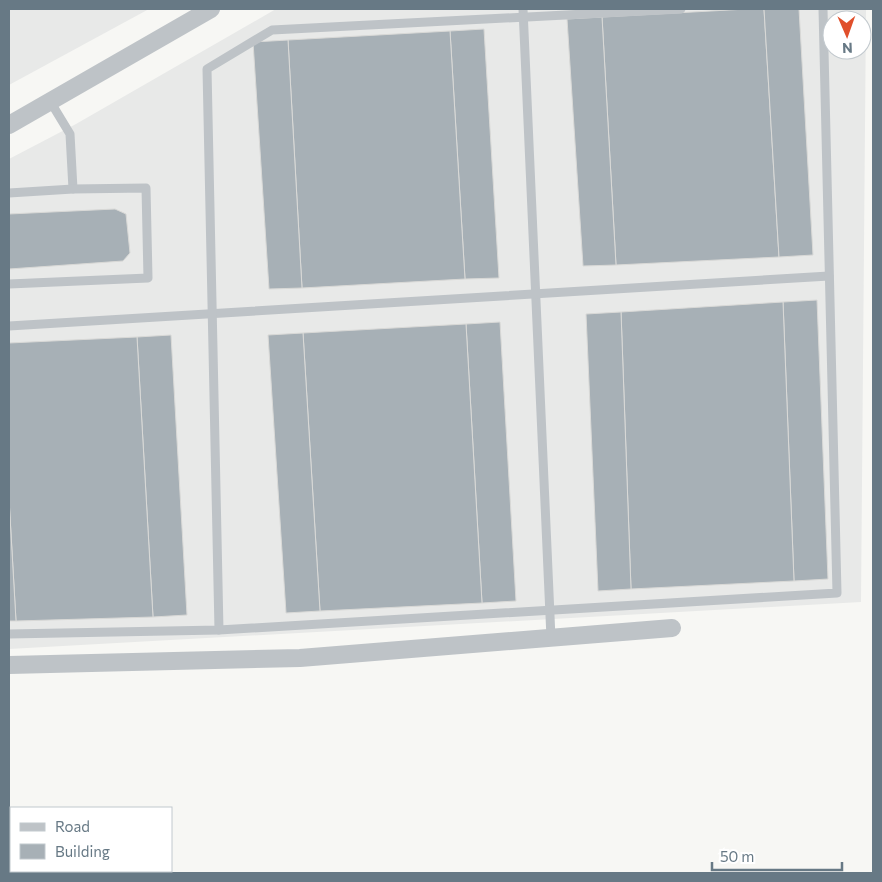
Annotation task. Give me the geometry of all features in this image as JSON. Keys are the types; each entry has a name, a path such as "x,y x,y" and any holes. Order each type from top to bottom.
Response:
{"street":[{"path":"9,125 211,9"},
{"path":"9,665 300,658 672,628"}],"lane":[{"path":"219,630 206,70 272,30 523,13 681,9"},
{"path":"9,634 219,630 837,593 823,9"},
{"path":"523,13 551,638"},
{"path":"50,101 70,134 73,189"},
{"path":"9,193 73,189 146,188 148,278 9,284"},
{"path":"9,326 830,276"}],"shaded area":[{"path":"9,9 149,9 9,85"},
{"path":"276,9 866,9 822,10 822,60 866,60 861,602 9,649 9,159 76,124"}],"building":[{"path":"764,9 779,257 616,265 602,17"},
{"path":"764,9 799,9 813,255 779,257"},
{"path":"602,17 616,265 583,266 567,19"},
{"path":"484,29 499,278 465,279 450,31"},
{"path":"450,31 465,279 302,288 288,40"},
{"path":"288,40 302,288 269,289 253,42"},
{"path":"115,209 126,214 130,253 123,261 9,269 9,214"},
{"path":"817,300 828,579 794,581 783,302"},
{"path":"783,302 794,581 631,589 621,312"},
{"path":"621,312 631,589 598,591 586,314"},
{"path":"500,322 516,601 482,603 466,324"},
{"path":"466,324 482,603 320,611 303,333"},
{"path":"303,333 320,611 286,613 268,335"},
{"path":"171,335 187,615 153,617 137,337"},
{"path":"137,337 153,617 16,621 9,499 9,343"},
{"path":"9,499 16,621 9,621"}]}
